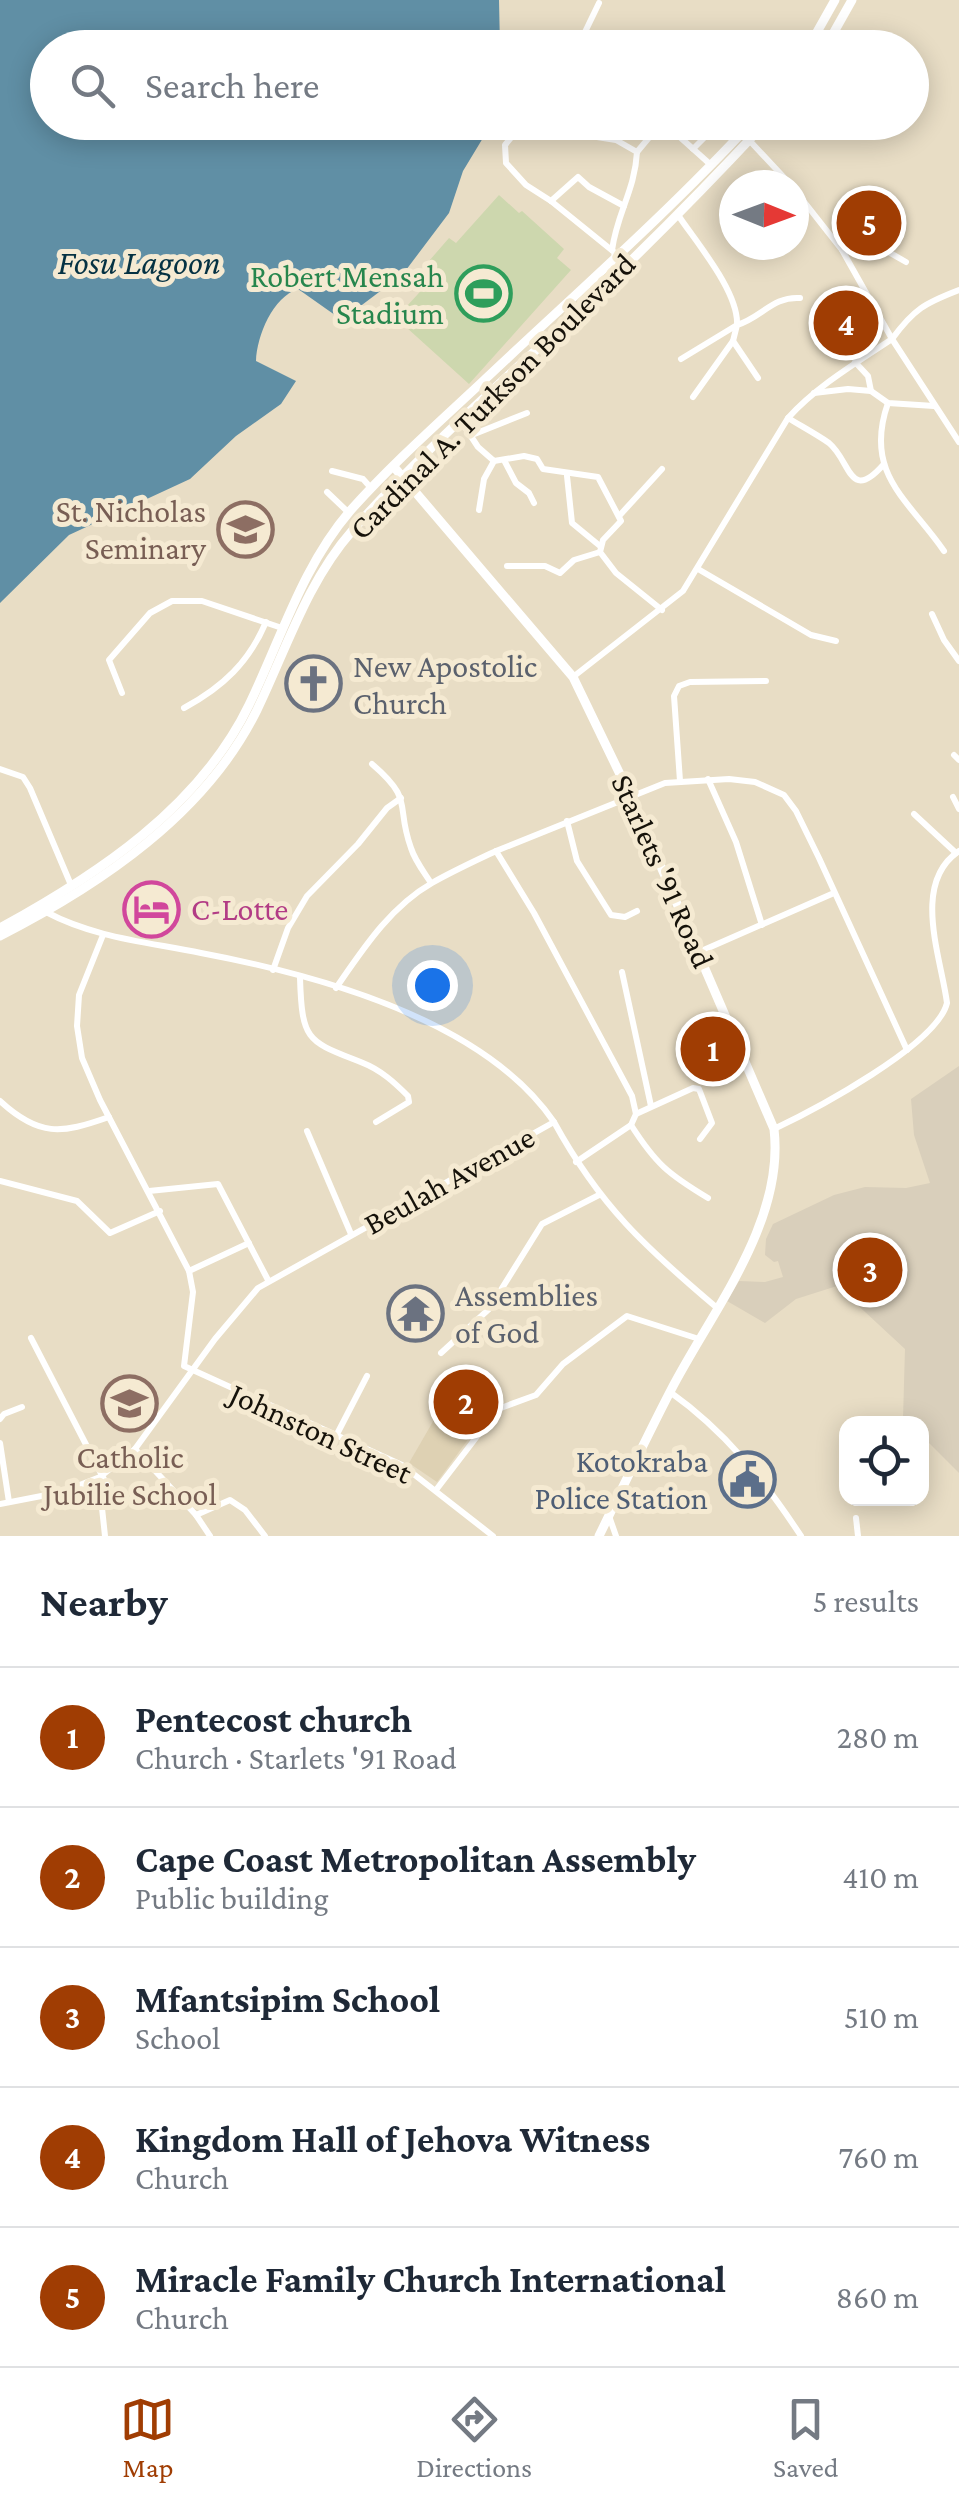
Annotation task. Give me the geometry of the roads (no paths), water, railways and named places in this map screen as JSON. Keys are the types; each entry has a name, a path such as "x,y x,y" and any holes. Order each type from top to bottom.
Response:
{"street":[{"path":"818,30 834,0"},
{"path":"835,30 852,0"},
{"path":"587,30 600,4"},
{"path":"509,140 505,145 506,163 526,184 614,254 624,206 634,183 637,152 647,140"},
{"path":"616,140 637,152"},
{"path":"683,140 718,163"},
{"path":"693,149 702,140"},
{"name":"Cardinal A. Turkson Boulevard","path":"0,936 133,853 191,803 246,730 317,580 349,534 475,406 677,214 737,140"},
{"path":"749,140 776,170"},
{"name":"Cardinal A. Turkson Boulevard","path":"0,928 42,909 149,830 193,787 248,708 318,556 349,513 598,274 614,254 749,140"},
{"path":"551,201 578,176 592,189 597,188 624,206"},
{"path":"809,208 842,250 892,339 959,442"},
{"path":"677,214 734,304 738,325 733,340 692,397"},
{"path":"842,250 871,242 906,262"},
{"path":"598,274 608,282"},
{"path":"573,677 683,591 788,418 855,362 892,339 923,304 959,290"},
{"path":"681,359 769,306 791,297 800,298"},
{"path":"733,340 758,378"},
{"path":"855,362 868,376 871,391"},
{"path":"814,394 848,389 871,391 888,403 935,406"},
{"path":"466,397 475,406"},
{"path":"888,403 880,447 884,464 897,493 944,552"},
{"path":"472,435 527,412"},
{"path":"788,418 830,444 851,477 872,477 884,464"},
{"path":"462,420 478,447 494,461 532,457 544,469 598,477 620,515"},
{"path":"504,460 516,483 534,503"},
{"path":"479,510 484,480 494,461"},
{"path":"418,464 419,495"},
{"name":"Starlets '91 Road","path":"394,467 573,677 631,797 774,1129 776,1164 756,1236 670,1392 599,1536"},
{"path":"507,566 545,566 560,573 574,560 600,549 618,526 620,515 662,469"},
{"path":"332,471 363,480 371,488"},
{"path":"566,475 572,523 600,549 616,573 662,610"},
{"path":"327,492 349,513"},
{"path":"698,569 812,635 836,641"},
{"path":"122,692 109,660 159,606 172,601 202,601 282,628"},
{"path":"932,614 959,660"},
{"path":"184,708 242,666 266,622"},
{"path":"680,781 674,696 679,686 690,682 766,681"},
{"path":"372,764 392,782 401,798 409,844 432,883"},
{"path":"0,769 24,778 70,885"},
{"path":"708,780 736,842 762,925"},
{"path":"336,988 374,933 412,897 496,851 657,785 708,780 755,782 784,795 796,811 907,1050"},
{"path":"273,970 288,928 307,896 358,844 380,815 401,798"},
{"path":"953,798 959,808"},
{"path":"774,1129 907,1050 935,1028 944,1015 947,1003 931,903 946,860 957,852 914,814"},
{"path":"567,822 577,862 611,916 637,911"},
{"path":"496,851 586,1007 632,1096 636,1114"},
{"path":"699,952 834,893"},
{"name":"Beulah Avenue","path":"0,1504 62,1492 100,1477 135,1448 248,1297 268,1280 554,1122 518,1080 466,1042 398,1009 222,957 103,935 42,909"},
{"path":"103,935 82,985 77,1026 86,1069 189,1271 194,1292 183,1362 192,1373"},
{"path":"622,972 651,1106"},
{"path":"300,978 303,1017 314,1041 333,1053 377,1069 408,1096 409,1102 376,1122"},
{"path":"576,1162 630,1125 636,1114 693,1088 699,1090 712,1124 700,1139"},
{"path":"0,1100 15,1115 50,1131 109,1117"},
{"path":"554,1122 599,1195 661,1261 716,1308"},
{"path":"630,1125 654,1160 672,1177 708,1198"},
{"path":"307,1131 351,1234"},
{"path":"0,1181 77,1201 110,1232 160,1211"},
{"path":"150,1191 216,1183 268,1280"},
{"path":"442,1353 489,1309 542,1224 599,1195"},
{"path":"189,1271 249,1243"},
{"path":"436,1490 498,1409 536,1395 563,1364 614,1322 627,1316 698,1340"},
{"path":"31,1338 110,1492 102,1508 105,1536"},
{"name":"Johnston Street","path":"192,1373 402,1465 493,1536"},
{"path":"336,1436 367,1376"},
{"path":"670,1392 728,1439 801,1536"},
{"path":"0,1419 22,1407"},
{"path":"0,1443 9,1502"},
{"path":"135,1448 210,1536"},
{"path":"196,1515 230,1500 245,1510 265,1536"},
{"path":"609,1516 616,1536"},
{"path":"856,1518 858,1536"}],"water":[{"name":"Fosu Lagoon","path":"0,0 499,0 500,30 30,30 30,140 482,140 463,171 449,213 403,274 342,320 298,289 274,308 259,340 256,361 296,381 281,404 236,436 190,479 69,535 0,603"}],"place":[{"name":"Miracle Family Church International","path":"869,223"},
{"name":"Robert Mensah Stadium","path":"483,294"},
{"name":"Kingdom Hall of Jehova Witness","path":"846,323"},
{"name":"St. Nicholas Seminary","path":"245,529"},
{"name":"New Apostolic Church","path":"314,684"},
{"name":"C-Lotte","path":"152,909"},
{"name":"Pentecost church","path":"713,1049"},
{"name":"Mfantsipim School","path":"870,1270"},
{"name":"Assemblies of God","path":"416,1313"},
{"name":"Cape Coast Metropolitan Assembly","path":"466,1402"},
{"name":"Catholic Jubilie School","path":"130,1403"},
{"name":"Kotokraba Police Station","path":"747,1479"}]}
